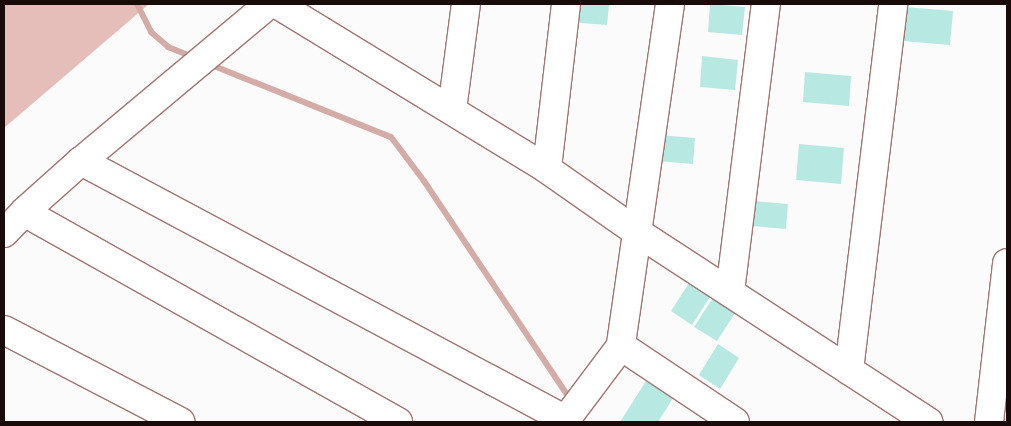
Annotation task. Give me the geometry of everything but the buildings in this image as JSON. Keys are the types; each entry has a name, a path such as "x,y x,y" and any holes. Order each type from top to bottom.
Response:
{"street":[{"path":"4,233 24,212 81,161 269,4"},
{"path":"276,4 547,169 637,232 929,422"},
{"path":"452,110 466,4"},
{"path":"547,169 566,4"},
{"path":"81,161 565,421 621,346 670,4"},
{"path":"730,292 766,4"},
{"path":"849,370 893,4"},
{"path":"24,212 398,422"},
{"path":"989,422 1007,262"},
{"path":"4,330 181,422"},
{"path":"621,346 735,422"}],"shaded area":[{"path":"4,4 149,4 4,128"}],"waterway":[{"path":"137,4 151,32 168,47 193,57"},
{"path":"209,64 391,137 424,181 572,402"}]}
